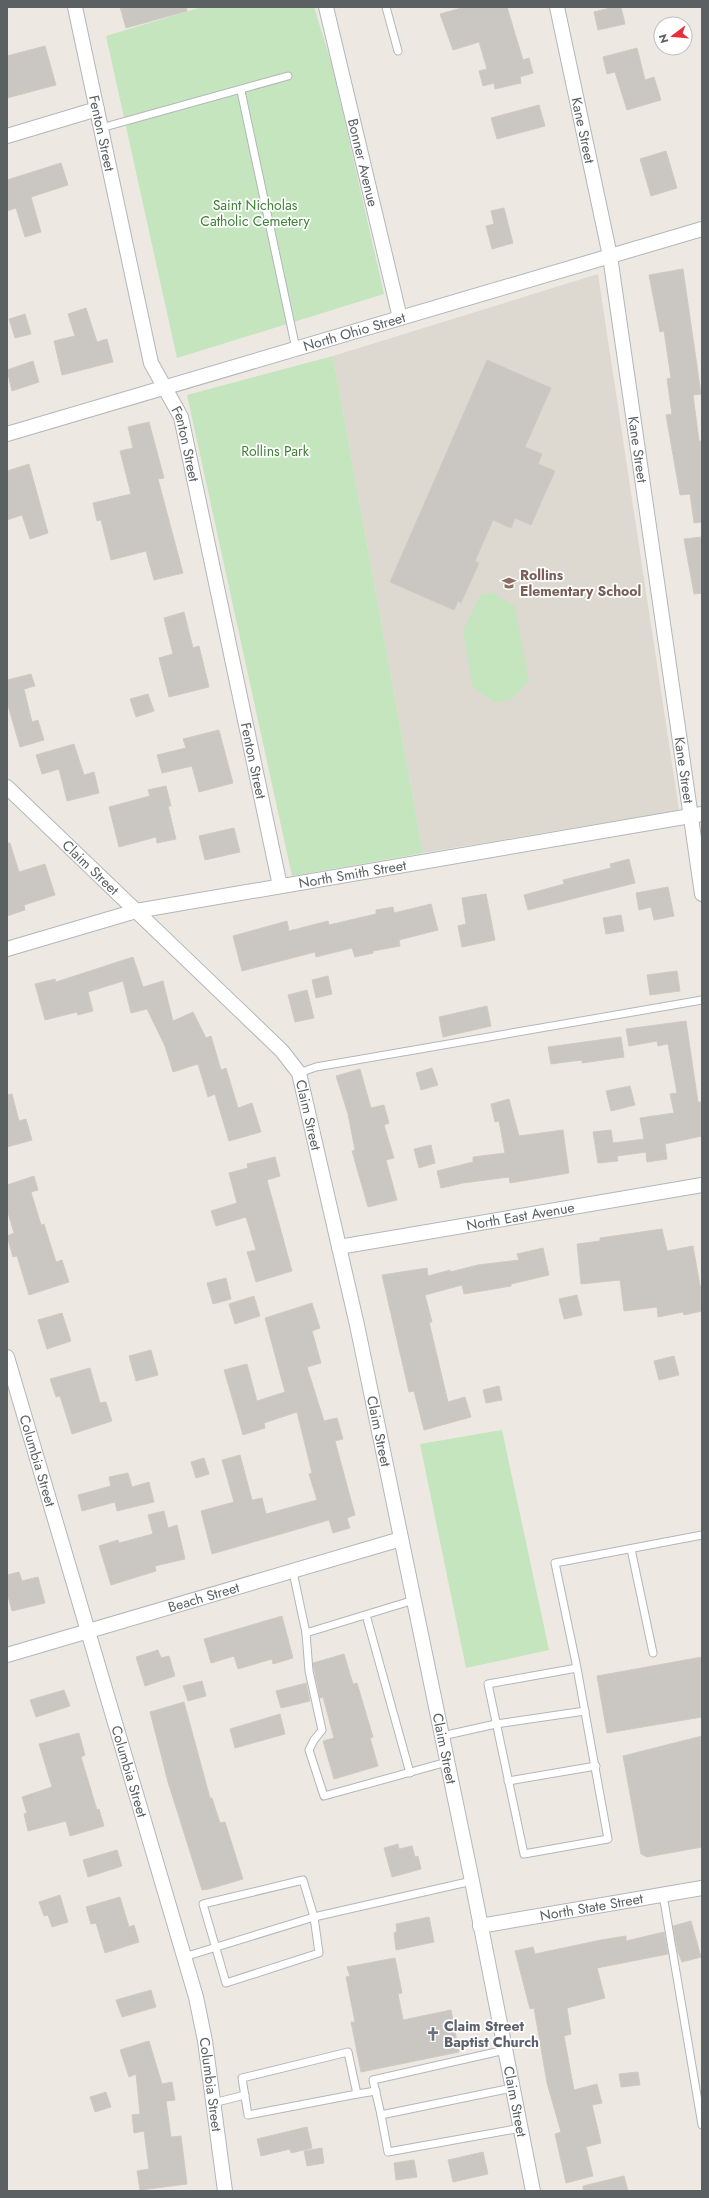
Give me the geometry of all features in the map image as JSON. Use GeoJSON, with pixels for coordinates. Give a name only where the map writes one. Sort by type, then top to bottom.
{"type":"FeatureCollection","features":[{"type":"Feature","properties":{"kind":"street","name":"Fenton Street"},"geometry":{"type":"LineString","coordinates":[[75,7],[102,128],[151,364],[181,416],[280,886]]}},
{"type":"Feature","properties":{"kind":"street","name":"Bonner Avenue"},"geometry":{"type":"LineString","coordinates":[[326,7],[400,318]]}},
{"type":"Feature","properties":{"kind":"street","name":"Kane Street"},"geometry":{"type":"LineString","coordinates":[[557,7],[610,256],[696,815],[702,894]]}},
{"type":"Feature","properties":{"kind":"street"},"geometry":{"type":"LineString","coordinates":[[7,136],[97,109]]}},
{"type":"Feature","properties":{"kind":"street","name":"North Ohio Street"},"geometry":{"type":"LineString","coordinates":[[7,434],[702,229]]}},
{"type":"Feature","properties":{"kind":"street","name":"Claim Street"},"geometry":{"type":"LineString","coordinates":[[7,787],[282,1051],[298,1073],[339,1247],[414,1600],[472,1881],[533,2191]]}},
{"type":"Feature","properties":{"kind":"street","name":"North Smith Street"},"geometry":{"type":"LineString","coordinates":[[7,949],[136,911],[696,815]]}},
{"type":"Feature","properties":{"kind":"street","name":"North East Avenue"},"geometry":{"type":"LineString","coordinates":[[339,1247],[702,1185]]}},
{"type":"Feature","properties":{"kind":"street","name":"Columbia Street"},"geometry":{"type":"LineString","coordinates":[[7,1357],[184,1957],[205,2041],[224,2191]]}},
{"type":"Feature","properties":{"kind":"street","name":"Beach Street"},"geometry":{"type":"LineString","coordinates":[[7,1655],[401,1539]]}},
{"type":"Feature","properties":{"kind":"street","name":"North State Street"},"geometry":{"type":"LineString","coordinates":[[480,1926],[663,1896],[702,1888]]}},
{"type":"Feature","properties":{"kind":"lane"},"geometry":{"type":"LineString","coordinates":[[386,7],[398,51]]}},
{"type":"Feature","properties":{"kind":"lane"},"geometry":{"type":"LineString","coordinates":[[102,128],[240,91],[288,76]]}},
{"type":"Feature","properties":{"kind":"lane"},"geometry":{"type":"LineString","coordinates":[[240,91],[296,349]]}},
{"type":"Feature","properties":{"kind":"lane"},"geometry":{"type":"LineString","coordinates":[[298,1073],[316,1067],[702,1000]]}},
{"type":"Feature","properties":{"kind":"lane"},"geometry":{"type":"LineString","coordinates":[[577,1668],[488,1684],[524,1854],[608,1838],[596,1766],[577,1668],[555,1563],[702,1535]]}},
{"type":"Feature","properties":{"kind":"lane"},"geometry":{"type":"LineString","coordinates":[[632,1549],[653,1653]]}},
{"type":"Feature","properties":{"kind":"lane"},"geometry":{"type":"LineString","coordinates":[[293,1572],[306,1633],[309,1671],[322,1730],[309,1750],[324,1796],[447,1762]]}},
{"type":"Feature","properties":{"kind":"lane"},"geometry":{"type":"LineString","coordinates":[[306,1633],[414,1600]]}},
{"type":"Feature","properties":{"kind":"lane"},"geometry":{"type":"LineString","coordinates":[[366,1615],[410,1773]]}},
{"type":"Feature","properties":{"kind":"lane"},"geometry":{"type":"LineString","coordinates":[[442,1736],[496,1724],[585,1711]]}},
{"type":"Feature","properties":{"kind":"lane"},"geometry":{"type":"LineString","coordinates":[[508,1781],[596,1766]]}},
{"type":"Feature","properties":{"kind":"lane"},"geometry":{"type":"LineString","coordinates":[[303,1880],[314,1918],[319,1953],[226,1983],[203,1904],[303,1880]]}},
{"type":"Feature","properties":{"kind":"lane"},"geometry":{"type":"LineString","coordinates":[[184,1957],[314,1918],[472,1881]]}},
{"type":"Feature","properties":{"kind":"lane"},"geometry":{"type":"LineString","coordinates":[[663,1896],[702,2125]]}},
{"type":"Feature","properties":{"kind":"lane"},"geometry":{"type":"LineString","coordinates":[[505,2050],[373,2080],[388,2152],[521,2128]]}},
{"type":"Feature","properties":{"kind":"lane"},"geometry":{"type":"LineString","coordinates":[[357,2094],[348,2052],[242,2078],[248,2115],[376,2091]]}},
{"type":"Feature","properties":{"kind":"lane"},"geometry":{"type":"LineString","coordinates":[[381,2115],[512,2088]]}},
{"type":"Feature","properties":{"kind":"lane"},"geometry":{"type":"LineString","coordinates":[[213,2102],[245,2095]]}},
{"type":"Feature","properties":{"kind":"shaded area","name":"Rollins Elementary School"},"geometry":{"type":"Polygon","coordinates":[[[598,274],[679,810],[423,853],[333,356],[598,274]]]}},
{"type":"Feature","properties":{"kind":"green space","name":"Saint Nicholas Catholic Cemetery"},"geometry":{"type":"Polygon","coordinates":[[[202,7],[314,7],[332,65],[384,294],[177,358],[106,36],[202,7]]]}},
{"type":"Feature","properties":{"kind":"green space","name":"Rollins Park"},"geometry":{"type":"Polygon","coordinates":[[[333,356],[423,853],[292,876],[187,395],[333,356]]]}},
{"type":"Feature","properties":{"kind":"green space"},"geometry":{"type":"Polygon","coordinates":[[[493,593],[515,606],[529,681],[511,699],[496,703],[473,688],[463,630],[481,594],[493,593]]]}},
{"type":"Feature","properties":{"kind":"green space"},"geometry":{"type":"Polygon","coordinates":[[[502,1430],[549,1650],[466,1668],[420,1444],[502,1430]]]}},
{"type":"Feature","properties":{"kind":"building"},"geometry":{"type":"Polygon","coordinates":[[[120,7],[186,7],[187,11],[126,28],[120,7]]]}},
{"type":"Feature","properties":{"kind":"building"},"geometry":{"type":"Polygon","coordinates":[[[465,7],[507,7],[523,60],[529,58],[533,73],[520,77],[521,83],[495,89],[494,83],[483,86],[479,71],[487,69],[479,42],[453,50],[440,14],[465,7]]]}},
{"type":"Feature","properties":{"kind":"building"},"geometry":{"type":"Polygon","coordinates":[[[614,7],[621,7],[625,24],[598,30],[594,12],[614,7]]]}},
{"type":"Feature","properties":{"kind":"building"},"geometry":{"type":"Polygon","coordinates":[[[45,46],[56,85],[7,98],[7,56],[45,46]]]}},
{"type":"Feature","properties":{"kind":"building"},"geometry":{"type":"Polygon","coordinates":[[[637,48],[645,80],[654,77],[661,100],[627,110],[615,72],[607,74],[603,57],[637,48]]]}},
{"type":"Feature","properties":{"kind":"building"},"geometry":{"type":"Polygon","coordinates":[[[539,105],[545,126],[497,139],[491,118],[539,105]]]}},
{"type":"Feature","properties":{"kind":"building"},"geometry":{"type":"Polygon","coordinates":[[[666,151],[677,188],[651,196],[640,159],[666,151]]]}},
{"type":"Feature","properties":{"kind":"building"},"geometry":{"type":"Polygon","coordinates":[[[61,163],[68,185],[31,197],[41,232],[25,237],[16,208],[7,211],[7,180],[61,163]]]}},
{"type":"Feature","properties":{"kind":"building"},"geometry":{"type":"Polygon","coordinates":[[[504,208],[513,243],[492,249],[486,226],[494,224],[491,211],[504,208]]]}},
{"type":"Feature","properties":{"kind":"building"},"geometry":{"type":"Polygon","coordinates":[[[683,269],[701,394],[693,395],[699,441],[702,441],[702,522],[694,523],[690,494],[680,495],[666,415],[672,414],[667,379],[671,378],[664,331],[660,332],[649,275],[683,269]]]}},
{"type":"Feature","properties":{"kind":"building"},"geometry":{"type":"Polygon","coordinates":[[[86,308],[97,342],[107,339],[113,362],[62,375],[54,341],[75,336],[68,314],[86,308]]]}},
{"type":"Feature","properties":{"kind":"building"},"geometry":{"type":"Polygon","coordinates":[[[25,314],[31,334],[15,338],[9,319],[25,314]]]}},
{"type":"Feature","properties":{"kind":"building"},"geometry":{"type":"Polygon","coordinates":[[[487,360],[551,388],[525,447],[542,454],[538,464],[555,471],[531,525],[515,518],[511,528],[493,520],[475,561],[479,563],[461,603],[458,601],[454,610],[390,582],[487,360]]]}},
{"type":"Feature","properties":{"kind":"building"},"geometry":{"type":"Polygon","coordinates":[[[33,361],[39,382],[12,391],[7,370],[33,361]]]}},
{"type":"Feature","properties":{"kind":"building"},"geometry":{"type":"Polygon","coordinates":[[[149,422],[164,478],[158,479],[183,573],[154,580],[146,551],[111,560],[101,520],[97,521],[93,503],[131,494],[120,451],[133,448],[128,427],[149,422]]]}},
{"type":"Feature","properties":{"kind":"building"},"geometry":{"type":"Polygon","coordinates":[[[29,464],[48,533],[30,539],[22,515],[7,520],[7,471],[29,464]]]}},
{"type":"Feature","properties":{"kind":"building"},"geometry":{"type":"Polygon","coordinates":[[[702,537],[702,593],[694,594],[684,539],[702,537]]]}},
{"type":"Feature","properties":{"kind":"building"},"geometry":{"type":"Polygon","coordinates":[[[184,612],[193,648],[199,646],[209,687],[169,697],[159,658],[173,654],[164,618],[184,612]]]}},
{"type":"Feature","properties":{"kind":"building"},"geometry":{"type":"Polygon","coordinates":[[[31,674],[35,686],[24,689],[32,722],[38,720],[44,740],[20,747],[7,702],[7,680],[31,674]]]}},
{"type":"Feature","properties":{"kind":"building"},"geometry":{"type":"Polygon","coordinates":[[[148,694],[154,711],[136,717],[130,699],[148,694]]]}},
{"type":"Feature","properties":{"kind":"building"},"geometry":{"type":"Polygon","coordinates":[[[219,730],[233,783],[199,792],[192,766],[162,773],[157,755],[186,748],[183,739],[219,730]]]}},
{"type":"Feature","properties":{"kind":"building"},"geometry":{"type":"Polygon","coordinates":[[[74,744],[84,775],[94,772],[99,793],[67,801],[59,769],[42,774],[36,755],[74,744]]]}},
{"type":"Feature","properties":{"kind":"building"},"geometry":{"type":"Polygon","coordinates":[[[166,786],[171,806],[168,806],[176,839],[157,843],[156,837],[119,847],[109,807],[150,796],[148,790],[166,786]]]}},
{"type":"Feature","properties":{"kind":"building"},"geometry":{"type":"Polygon","coordinates":[[[234,828],[240,852],[205,860],[199,836],[234,828]]]}},
{"type":"Feature","properties":{"kind":"building"},"geometry":{"type":"Polygon","coordinates":[[[7,843],[10,843],[19,872],[45,864],[55,895],[24,905],[25,910],[7,916],[7,843]]]}},
{"type":"Feature","properties":{"kind":"building"},"geometry":{"type":"Polygon","coordinates":[[[629,859],[635,883],[528,910],[524,895],[564,884],[563,880],[611,868],[610,864],[629,859]]]}},
{"type":"Feature","properties":{"kind":"building"},"geometry":{"type":"Polygon","coordinates":[[[668,887],[674,916],[654,920],[651,907],[639,910],[636,893],[668,887]]]}},
{"type":"Feature","properties":{"kind":"building"},"geometry":{"type":"Polygon","coordinates":[[[486,894],[495,940],[462,947],[458,926],[466,924],[462,898],[486,894]]]}},
{"type":"Feature","properties":{"kind":"building"},"geometry":{"type":"Polygon","coordinates":[[[431,904],[438,930],[399,940],[400,946],[373,951],[373,953],[355,957],[352,948],[316,957],[315,952],[242,971],[233,936],[287,921],[289,931],[328,921],[329,925],[376,914],[376,910],[393,907],[394,913],[431,904]]]}},
{"type":"Feature","properties":{"kind":"building"},"geometry":{"type":"Polygon","coordinates":[[[621,915],[624,931],[606,934],[603,918],[621,915]]]}},
{"type":"Feature","properties":{"kind":"building"},"geometry":{"type":"Polygon","coordinates":[[[133,957],[143,987],[163,981],[173,1021],[193,1012],[206,1038],[211,1036],[221,1070],[226,1068],[238,1108],[252,1103],[261,1132],[229,1141],[215,1094],[208,1097],[198,1064],[173,1072],[165,1046],[147,1009],[131,1013],[123,981],[88,992],[93,1011],[78,1015],[77,1012],[45,1020],[35,984],[55,979],[56,982],[133,957]]]}},
{"type":"Feature","properties":{"kind":"building"},"geometry":{"type":"Polygon","coordinates":[[[677,971],[680,991],[650,995],[647,975],[677,971]]]}},
{"type":"Feature","properties":{"kind":"building"},"geometry":{"type":"Polygon","coordinates":[[[328,976],[332,994],[316,998],[312,980],[328,976]]]}},
{"type":"Feature","properties":{"kind":"building"},"geometry":{"type":"Polygon","coordinates":[[[307,990],[314,1018],[295,1022],[288,995],[307,990]]]}},
{"type":"Feature","properties":{"kind":"building"},"geometry":{"type":"Polygon","coordinates":[[[487,1006],[491,1026],[443,1037],[439,1017],[487,1006]]]}},
{"type":"Feature","properties":{"kind":"building"},"geometry":{"type":"Polygon","coordinates":[[[686,1021],[698,1102],[702,1102],[702,1136],[665,1144],[667,1159],[647,1162],[646,1152],[617,1156],[618,1161],[598,1163],[593,1132],[611,1130],[613,1143],[644,1139],[640,1118],[674,1113],[670,1094],[677,1093],[668,1044],[658,1046],[657,1041],[629,1046],[626,1029],[686,1021]]]}},
{"type":"Feature","properties":{"kind":"building"},"geometry":{"type":"Polygon","coordinates":[[[621,1037],[624,1057],[582,1063],[582,1060],[551,1064],[548,1047],[621,1037]]]}},
{"type":"Feature","properties":{"kind":"building"},"geometry":{"type":"Polygon","coordinates":[[[432,1068],[438,1085],[421,1090],[416,1073],[432,1068]]]}},
{"type":"Feature","properties":{"kind":"building"},"geometry":{"type":"Polygon","coordinates":[[[360,1069],[371,1108],[384,1105],[389,1123],[384,1125],[394,1158],[386,1160],[397,1200],[368,1207],[352,1151],[355,1150],[348,1114],[336,1076],[360,1069]]]}},
{"type":"Feature","properties":{"kind":"building"},"geometry":{"type":"Polygon","coordinates":[[[630,1086],[635,1105],[611,1111],[606,1091],[630,1086]]]}},
{"type":"Feature","properties":{"kind":"building"},"geometry":{"type":"Polygon","coordinates":[[[12,1094],[19,1121],[26,1119],[32,1140],[7,1147],[7,1095],[12,1094]]]}},
{"type":"Feature","properties":{"kind":"building"},"geometry":{"type":"Polygon","coordinates":[[[509,1099],[519,1136],[563,1130],[569,1173],[510,1183],[509,1177],[463,1183],[441,1188],[437,1171],[473,1162],[473,1157],[505,1153],[499,1121],[495,1122],[491,1104],[509,1099]]]}},
{"type":"Feature","properties":{"kind":"building"},"geometry":{"type":"Polygon","coordinates":[[[431,1145],[435,1163],[419,1168],[414,1149],[431,1145]]]}},
{"type":"Feature","properties":{"kind":"building"},"geometry":{"type":"Polygon","coordinates":[[[275,1157],[280,1176],[267,1180],[292,1271],[256,1282],[247,1252],[256,1250],[246,1217],[216,1226],[211,1211],[237,1203],[229,1173],[248,1168],[247,1164],[275,1157]]]}},
{"type":"Feature","properties":{"kind":"building"},"geometry":{"type":"Polygon","coordinates":[[[34,1176],[38,1190],[31,1192],[41,1225],[44,1224],[56,1262],[62,1260],[69,1282],[29,1295],[17,1256],[13,1257],[7,1236],[14,1233],[7,1209],[7,1185],[34,1176]]]}},
{"type":"Feature","properties":{"kind":"building"},"geometry":{"type":"Polygon","coordinates":[[[662,1229],[667,1251],[693,1246],[700,1286],[702,1286],[702,1311],[684,1315],[683,1312],[658,1317],[657,1307],[624,1311],[620,1280],[581,1284],[577,1244],[600,1241],[600,1238],[662,1229]]]}},
{"type":"Feature","properties":{"kind":"building"},"geometry":{"type":"Polygon","coordinates":[[[543,1248],[549,1275],[511,1284],[511,1286],[464,1294],[462,1285],[425,1295],[432,1322],[429,1322],[448,1402],[465,1397],[471,1417],[424,1430],[414,1391],[409,1392],[382,1275],[427,1268],[428,1276],[478,1265],[519,1260],[517,1254],[543,1248]]]}},
{"type":"Feature","properties":{"kind":"building"},"geometry":{"type":"Polygon","coordinates":[[[226,1278],[231,1299],[213,1304],[207,1283],[226,1278]]]}},
{"type":"Feature","properties":{"kind":"building"},"geometry":{"type":"Polygon","coordinates":[[[577,1295],[582,1315],[564,1319],[559,1299],[577,1295]]]}},
{"type":"Feature","properties":{"kind":"building"},"geometry":{"type":"Polygon","coordinates":[[[254,1296],[260,1316],[235,1324],[229,1304],[254,1296]]]}},
{"type":"Feature","properties":{"kind":"building"},"geometry":{"type":"Polygon","coordinates":[[[312,1303],[320,1328],[312,1331],[321,1363],[307,1367],[324,1421],[337,1418],[343,1439],[335,1441],[355,1515],[347,1518],[350,1528],[333,1533],[329,1520],[212,1554],[201,1511],[234,1502],[222,1460],[240,1455],[252,1500],[262,1498],[266,1514],[317,1500],[309,1474],[312,1473],[297,1412],[264,1423],[265,1428],[243,1435],[224,1370],[247,1364],[257,1401],[285,1392],[265,1318],[312,1303]]]}},
{"type":"Feature","properties":{"kind":"building"},"geometry":{"type":"Polygon","coordinates":[[[62,1313],[71,1341],[47,1349],[38,1320],[62,1313]]]}},
{"type":"Feature","properties":{"kind":"building"},"geometry":{"type":"Polygon","coordinates":[[[151,1350],[158,1375],[136,1381],[129,1356],[151,1350]]]}},
{"type":"Feature","properties":{"kind":"building"},"geometry":{"type":"Polygon","coordinates":[[[674,1356],[679,1375],[659,1380],[654,1361],[674,1356]]]}},
{"type":"Feature","properties":{"kind":"building"},"geometry":{"type":"Polygon","coordinates":[[[90,1368],[100,1403],[106,1402],[112,1421],[72,1434],[60,1396],[56,1397],[50,1379],[90,1368]]]}},
{"type":"Feature","properties":{"kind":"building"},"geometry":{"type":"Polygon","coordinates":[[[499,1386],[502,1400],[486,1403],[483,1390],[499,1386]]]}},
{"type":"Feature","properties":{"kind":"building"},"geometry":{"type":"Polygon","coordinates":[[[204,1458],[209,1474],[196,1478],[191,1462],[204,1458]]]}},
{"type":"Feature","properties":{"kind":"building"},"geometry":{"type":"Polygon","coordinates":[[[128,1473],[132,1487],[149,1482],[154,1502],[117,1511],[115,1502],[82,1511],[78,1495],[111,1486],[109,1477],[128,1473]]]}},
{"type":"Feature","properties":{"kind":"building"},"geometry":{"type":"Polygon","coordinates":[[[164,1511],[168,1528],[177,1525],[185,1559],[155,1566],[156,1571],[111,1585],[99,1546],[118,1540],[119,1543],[153,1534],[148,1515],[164,1511]]]}},
{"type":"Feature","properties":{"kind":"building"},"geometry":{"type":"Polygon","coordinates":[[[19,1572],[22,1581],[38,1577],[45,1603],[12,1611],[7,1592],[7,1575],[19,1572]]]}},
{"type":"Feature","properties":{"kind":"building"},"geometry":{"type":"Polygon","coordinates":[[[282,1616],[293,1658],[273,1664],[272,1659],[238,1669],[234,1656],[211,1663],[204,1639],[282,1616]]]}},
{"type":"Feature","properties":{"kind":"building"},"geometry":{"type":"Polygon","coordinates":[[[158,1650],[161,1658],[169,1656],[175,1676],[145,1686],[136,1657],[158,1650]]]}},
{"type":"Feature","properties":{"kind":"building"},"geometry":{"type":"Polygon","coordinates":[[[344,1654],[353,1684],[357,1683],[373,1737],[370,1738],[378,1766],[334,1779],[323,1741],[334,1738],[323,1697],[320,1698],[313,1663],[344,1654]]]}},
{"type":"Feature","properties":{"kind":"building"},"geometry":{"type":"Polygon","coordinates":[[[702,1657],[702,1717],[607,1733],[597,1676],[702,1657]]]}},
{"type":"Feature","properties":{"kind":"building"},"geometry":{"type":"Polygon","coordinates":[[[202,1681],[206,1696],[188,1701],[183,1686],[202,1681]]]}},
{"type":"Feature","properties":{"kind":"building"},"geometry":{"type":"Polygon","coordinates":[[[306,1683],[310,1701],[281,1708],[276,1691],[306,1683]]]}},
{"type":"Feature","properties":{"kind":"building"},"geometry":{"type":"Polygon","coordinates":[[[64,1690],[70,1706],[36,1717],[30,1700],[64,1690]]]}},
{"type":"Feature","properties":{"kind":"building"},"geometry":{"type":"Polygon","coordinates":[[[184,1702],[210,1798],[212,1798],[220,1823],[225,1822],[243,1879],[202,1890],[168,1782],[150,1712],[184,1702]]]}},
{"type":"Feature","properties":{"kind":"building"},"geometry":{"type":"Polygon","coordinates":[[[280,1714],[285,1734],[235,1748],[230,1729],[280,1714]]]}},
{"type":"Feature","properties":{"kind":"building"},"geometry":{"type":"Polygon","coordinates":[[[79,1733],[85,1755],[81,1757],[97,1810],[99,1809],[104,1826],[70,1836],[66,1821],[28,1831],[24,1814],[27,1813],[22,1797],[52,1787],[39,1744],[79,1733]]]}},
{"type":"Feature","properties":{"kind":"building"},"geometry":{"type":"Polygon","coordinates":[[[702,1736],[702,1847],[647,1857],[641,1854],[623,1756],[702,1736]]]}},
{"type":"Feature","properties":{"kind":"building"},"geometry":{"type":"Polygon","coordinates":[[[398,1844],[399,1849],[412,1846],[415,1857],[418,1856],[421,1869],[392,1877],[384,1848],[398,1844]]]}},
{"type":"Feature","properties":{"kind":"building"},"geometry":{"type":"Polygon","coordinates":[[[117,1850],[122,1866],[88,1877],[83,1860],[117,1850]]]}},
{"type":"Feature","properties":{"kind":"building"},"geometry":{"type":"Polygon","coordinates":[[[60,1895],[68,1922],[52,1927],[48,1915],[44,1916],[39,1902],[60,1895]]]}},
{"type":"Feature","properties":{"kind":"building"},"geometry":{"type":"Polygon","coordinates":[[[120,1897],[129,1927],[134,1925],[139,1942],[105,1953],[96,1923],[91,1924],[86,1907],[120,1897]]]}},
{"type":"Feature","properties":{"kind":"building"},"geometry":{"type":"Polygon","coordinates":[[[429,1917],[434,1942],[396,1950],[394,1933],[397,1931],[396,1924],[429,1917]]]}},
{"type":"Feature","properties":{"kind":"building"},"geometry":{"type":"Polygon","coordinates":[[[691,1921],[701,1957],[682,1962],[678,1952],[673,1926],[691,1921]]]}},
{"type":"Feature","properties":{"kind":"building"},"geometry":{"type":"Polygon","coordinates":[[[664,1932],[668,1954],[597,1968],[605,1998],[567,2008],[571,2034],[564,2036],[574,2090],[597,2084],[602,2103],[592,2105],[601,2143],[586,2147],[593,2176],[566,2183],[555,2134],[561,2132],[547,2083],[534,2008],[530,2009],[515,1951],[533,1947],[535,1954],[601,1940],[626,1936],[626,1941],[664,1932]]]}},
{"type":"Feature","properties":{"kind":"building"},"geometry":{"type":"Polygon","coordinates":[[[395,1958],[402,1993],[398,1994],[403,2020],[451,2010],[459,2052],[361,2072],[351,2022],[355,2022],[346,1977],[350,1976],[347,1967],[395,1958]]]}},
{"type":"Feature","properties":{"kind":"building"},"geometry":{"type":"Polygon","coordinates":[[[151,1990],[156,2007],[122,2017],[116,2000],[151,1990]]]}},
{"type":"Feature","properties":{"kind":"building"},"geometry":{"type":"Polygon","coordinates":[[[149,2041],[162,2084],[172,2082],[175,2100],[166,2101],[171,2137],[181,2136],[187,2184],[140,2190],[137,2171],[149,2169],[144,2131],[134,2133],[132,2115],[140,2114],[136,2074],[129,2077],[120,2050],[149,2041]]]}},
{"type":"Feature","properties":{"kind":"building"},"geometry":{"type":"Polygon","coordinates":[[[638,2072],[640,2085],[621,2087],[619,2074],[638,2072]]]}},
{"type":"Feature","properties":{"kind":"building"},"geometry":{"type":"Polygon","coordinates":[[[106,2092],[111,2107],[95,2112],[90,2097],[106,2092]]]}},
{"type":"Feature","properties":{"kind":"building"},"geometry":{"type":"Polygon","coordinates":[[[307,2127],[312,2148],[291,2153],[290,2149],[261,2156],[257,2139],[307,2127]]]}},
{"type":"Feature","properties":{"kind":"building"},"geometry":{"type":"Polygon","coordinates":[[[322,2148],[324,2163],[307,2166],[304,2151],[322,2148]]]}},
{"type":"Feature","properties":{"kind":"building"},"geometry":{"type":"Polygon","coordinates":[[[483,2152],[488,2174],[453,2182],[448,2160],[483,2152]]]}},
{"type":"Feature","properties":{"kind":"building"},"geometry":{"type":"Polygon","coordinates":[[[414,2160],[417,2177],[396,2180],[394,2163],[414,2160]]]}},
{"type":"Feature","properties":{"kind":"building"},"geometry":{"type":"Polygon","coordinates":[[[624,2176],[628,2191],[583,2191],[583,2186],[624,2176]]]}},
{"type":"Feature","properties":{"kind":"place","name":"Rollins Elementary School"},"geometry":{"type":"Point","coordinates":[509,583]}},
{"type":"Feature","properties":{"kind":"place","name":"Claim Street Baptist Church"},"geometry":{"type":"Point","coordinates":[433,2034]}}]}
